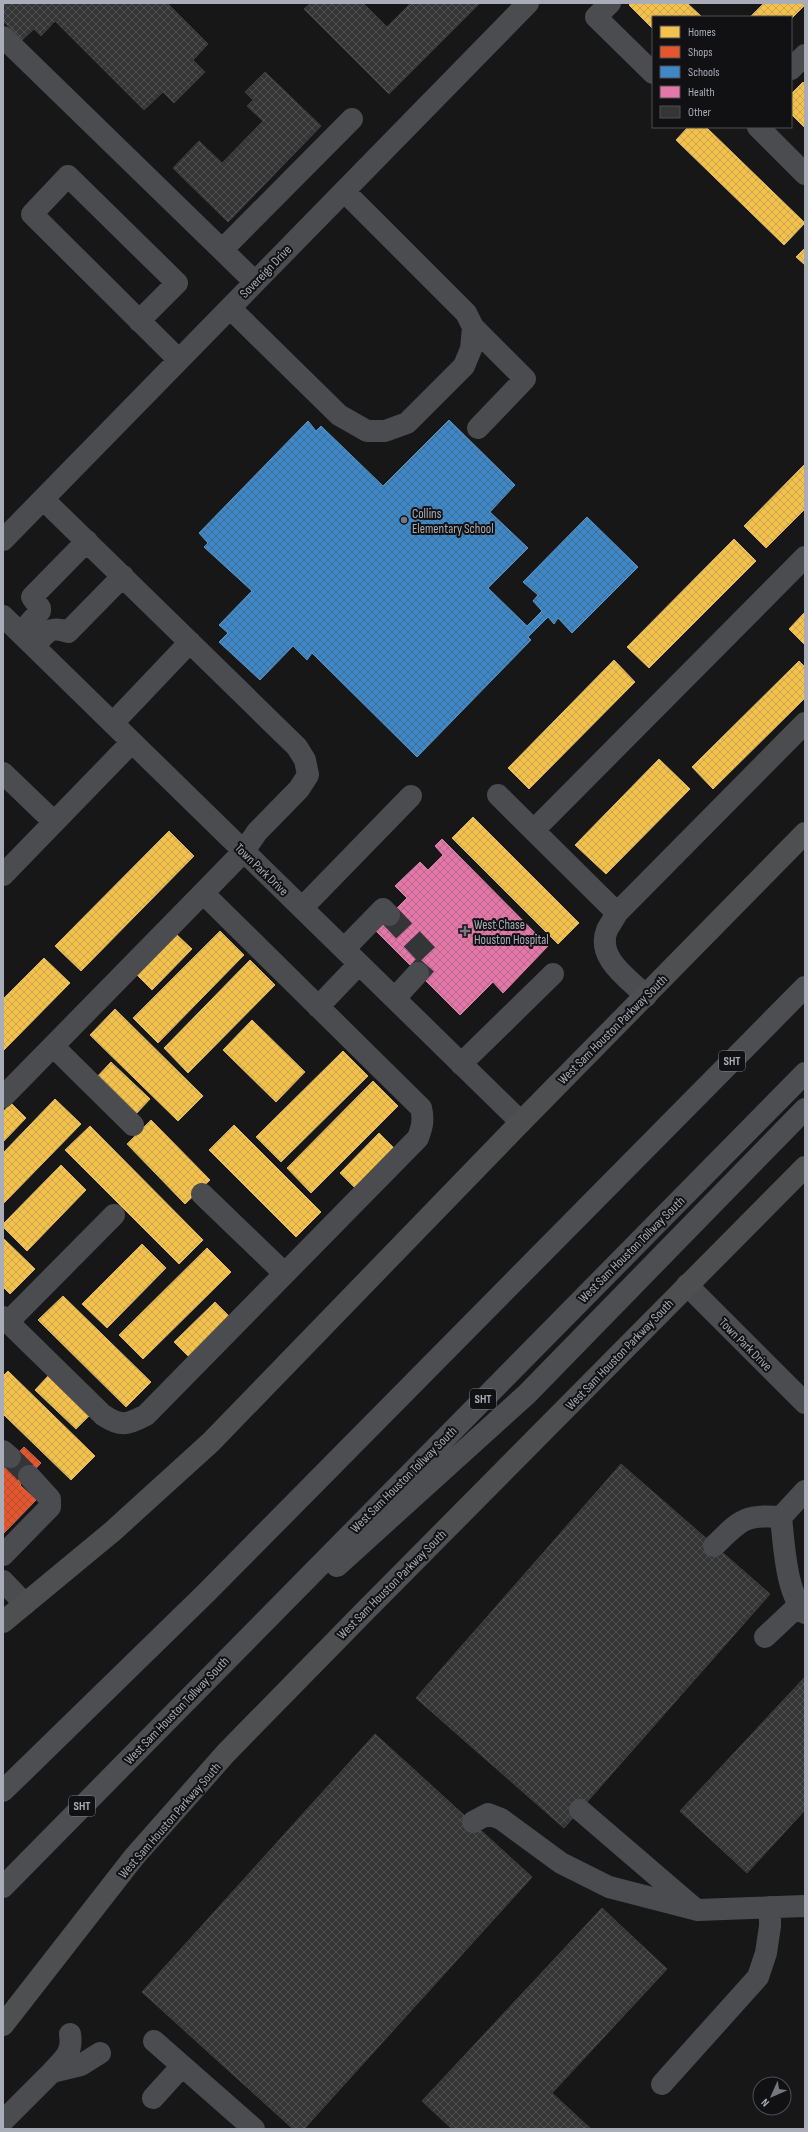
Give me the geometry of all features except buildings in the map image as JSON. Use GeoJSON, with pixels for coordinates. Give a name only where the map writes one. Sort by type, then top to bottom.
{"type":"FeatureCollection","features":[{"type":"Feature","properties":{"kind":"highway","name":"SHT"},"geometry":{"type":"LineString","coordinates":[[3,1791],[206,1593],[805,987]]}},
{"type":"Feature","properties":{"kind":"highway","name":"West Sam Houston Tollway South"},"geometry":{"type":"LineString","coordinates":[[3,1887],[805,1073]]}},
{"type":"Feature","properties":{"kind":"highway"},"geometry":{"type":"LineString","coordinates":[[161,1725],[528,1394],[805,1109]]}},
{"type":"Feature","properties":{"kind":"main road","name":"West Sam Houston Parkway South"},"geometry":{"type":"LineString","coordinates":[[3,1622],[113,1531],[211,1442],[521,1122],[805,833]]}},
{"type":"Feature","properties":{"kind":"main road","name":"West Sam Houston Parkway South"},"geometry":{"type":"LineString","coordinates":[[3,2025],[139,1851],[226,1753],[805,1167]]}},
{"type":"Feature","properties":{"kind":"street","name":"Sovereign Drive"},"geometry":{"type":"LineString","coordinates":[[3,540],[528,3]]}},
{"type":"Feature","properties":{"kind":"street"},"geometry":{"type":"LineString","coordinates":[[610,3],[596,17],[652,73]]}},
{"type":"Feature","properties":{"kind":"street"},"geometry":{"type":"LineString","coordinates":[[3,37],[255,282]]}},
{"type":"Feature","properties":{"kind":"street"},"geometry":{"type":"LineString","coordinates":[[792,68],[805,55]]}},
{"type":"Feature","properties":{"kind":"street"},"geometry":{"type":"LineString","coordinates":[[222,250],[352,119]]}},
{"type":"Feature","properties":{"kind":"street"},"geometry":{"type":"LineString","coordinates":[[759,128],[805,174]]}},
{"type":"Feature","properties":{"kind":"street"},"geometry":{"type":"LineString","coordinates":[[139,321],[177,283],[68,176],[32,214],[139,321],[179,360]]}},
{"type":"Feature","properties":{"kind":"street"},"geometry":{"type":"LineString","coordinates":[[344,191],[460,306],[466,313],[473,327],[525,379],[478,428]]}},
{"type":"Feature","properties":{"kind":"street"},"geometry":{"type":"LineString","coordinates":[[230,308],[339,415],[367,431],[385,432],[407,424],[464,366],[471,349],[473,327]]}},
{"type":"Feature","properties":{"kind":"street"},"geometry":{"type":"LineString","coordinates":[[3,1097],[244,851],[257,832],[299,789],[308,775],[305,760],[297,747],[43,499]]}},
{"type":"Feature","properties":{"kind":"street"},"geometry":{"type":"LineString","coordinates":[[15,631],[40,611],[40,608],[32,597],[87,541]]}},
{"type":"Feature","properties":{"kind":"street"},"geometry":{"type":"LineString","coordinates":[[534,830],[805,557]]}},
{"type":"Feature","properties":{"kind":"street"},"geometry":{"type":"LineString","coordinates":[[15,631],[50,630],[57,628],[68,632],[123,576]]}},
{"type":"Feature","properties":{"kind":"street","name":"Town Park Drive"},"geometry":{"type":"LineString","coordinates":[[15,631],[113,723],[521,1122]]}},
{"type":"Feature","properties":{"kind":"street"},"geometry":{"type":"LineString","coordinates":[[113,723],[190,642]]}},
{"type":"Feature","properties":{"kind":"street"},"geometry":{"type":"LineString","coordinates":[[646,996],[611,962],[604,944],[607,930],[617,913],[805,723]]}},
{"type":"Feature","properties":{"kind":"street"},"geometry":{"type":"LineString","coordinates":[[3,875],[132,742]]}},
{"type":"Feature","properties":{"kind":"street"},"geometry":{"type":"LineString","coordinates":[[3,773],[54,822]]}},
{"type":"Feature","properties":{"kind":"street"},"geometry":{"type":"LineString","coordinates":[[498,794],[617,913]]}},
{"type":"Feature","properties":{"kind":"street"},"geometry":{"type":"LineString","coordinates":[[302,908],[411,796]]}},
{"type":"Feature","properties":{"kind":"street"},"geometry":{"type":"LineString","coordinates":[[114,1215],[6,1319],[103,1415],[113,1422],[124,1424],[146,1415],[418,1138],[423,1127],[421,1108],[203,893]]}},
{"type":"Feature","properties":{"kind":"street"},"geometry":{"type":"LineString","coordinates":[[318,1007],[383,909],[390,916]]}},
{"type":"Feature","properties":{"kind":"street"},"geometry":{"type":"LineString","coordinates":[[395,998],[418,973]]}},
{"type":"Feature","properties":{"kind":"street"},"geometry":{"type":"LineString","coordinates":[[461,1064],[553,974]]}},
{"type":"Feature","properties":{"kind":"street"},"geometry":{"type":"LineString","coordinates":[[53,1046],[133,1125]]}},
{"type":"Feature","properties":{"kind":"street"},"geometry":{"type":"LineString","coordinates":[[202,1194],[284,1273]]}},
{"type":"Feature","properties":{"kind":"street","name":"Town Park Drive"},"geometry":{"type":"LineString","coordinates":[[687,1285],[805,1403]]}},
{"type":"Feature","properties":{"kind":"street"},"geometry":{"type":"LineString","coordinates":[[3,1555],[50,1507],[50,1499],[29,1476]]}},
{"type":"Feature","properties":{"kind":"street"},"geometry":{"type":"LineString","coordinates":[[781,1517],[805,1491]]}},
{"type":"Feature","properties":{"kind":"street"},"geometry":{"type":"LineString","coordinates":[[714,1546],[738,1523],[758,1515],[781,1517]]}},
{"type":"Feature","properties":{"kind":"street"},"geometry":{"type":"LineString","coordinates":[[766,1637],[802,1610],[791,1583],[781,1517]]}},
{"type":"Feature","properties":{"kind":"street"},"geometry":{"type":"LineString","coordinates":[[3,1581],[25,1604]]}},
{"type":"Feature","properties":{"kind":"street"},"geometry":{"type":"LineString","coordinates":[[580,1810],[698,1910]]}},
{"type":"Feature","properties":{"kind":"street"},"geometry":{"type":"LineString","coordinates":[[473,1822],[488,1814],[494,1816],[501,1819],[560,1863],[609,1887],[698,1910],[805,1906]]}},
{"type":"Feature","properties":{"kind":"street"},"geometry":{"type":"LineString","coordinates":[[662,2084],[758,1977],[766,1953],[770,1926],[770,1907]]}},
{"type":"Feature","properties":{"kind":"street"},"geometry":{"type":"LineString","coordinates":[[3,2121],[68,2054],[72,2044],[70,2034]]}},
{"type":"Feature","properties":{"kind":"street"},"geometry":{"type":"LineString","coordinates":[[154,2041],[254,2129]]}},
{"type":"Feature","properties":{"kind":"street"},"geometry":{"type":"LineString","coordinates":[[52,2072],[81,2065],[100,2053]]}},
{"type":"Feature","properties":{"kind":"street"},"geometry":{"type":"LineString","coordinates":[[153,2098],[182,2066]]}},
{"type":"Feature","properties":{"kind":"tunnel"},"geometry":{"type":"LineString","coordinates":[[389,915],[429,957],[427,963],[418,973]]}},
{"type":"Feature","properties":{"kind":"tunnel"},"geometry":{"type":"LineString","coordinates":[[10,1457],[29,1476]]}},
{"type":"Feature","properties":{"kind":"place","name":"Collins Elementary School"},"geometry":{"type":"Point","coordinates":[404,520]}},
{"type":"Feature","properties":{"kind":"place","name":"West Chase Houston Hospital"},"geometry":{"type":"Point","coordinates":[465,931]}}]}
